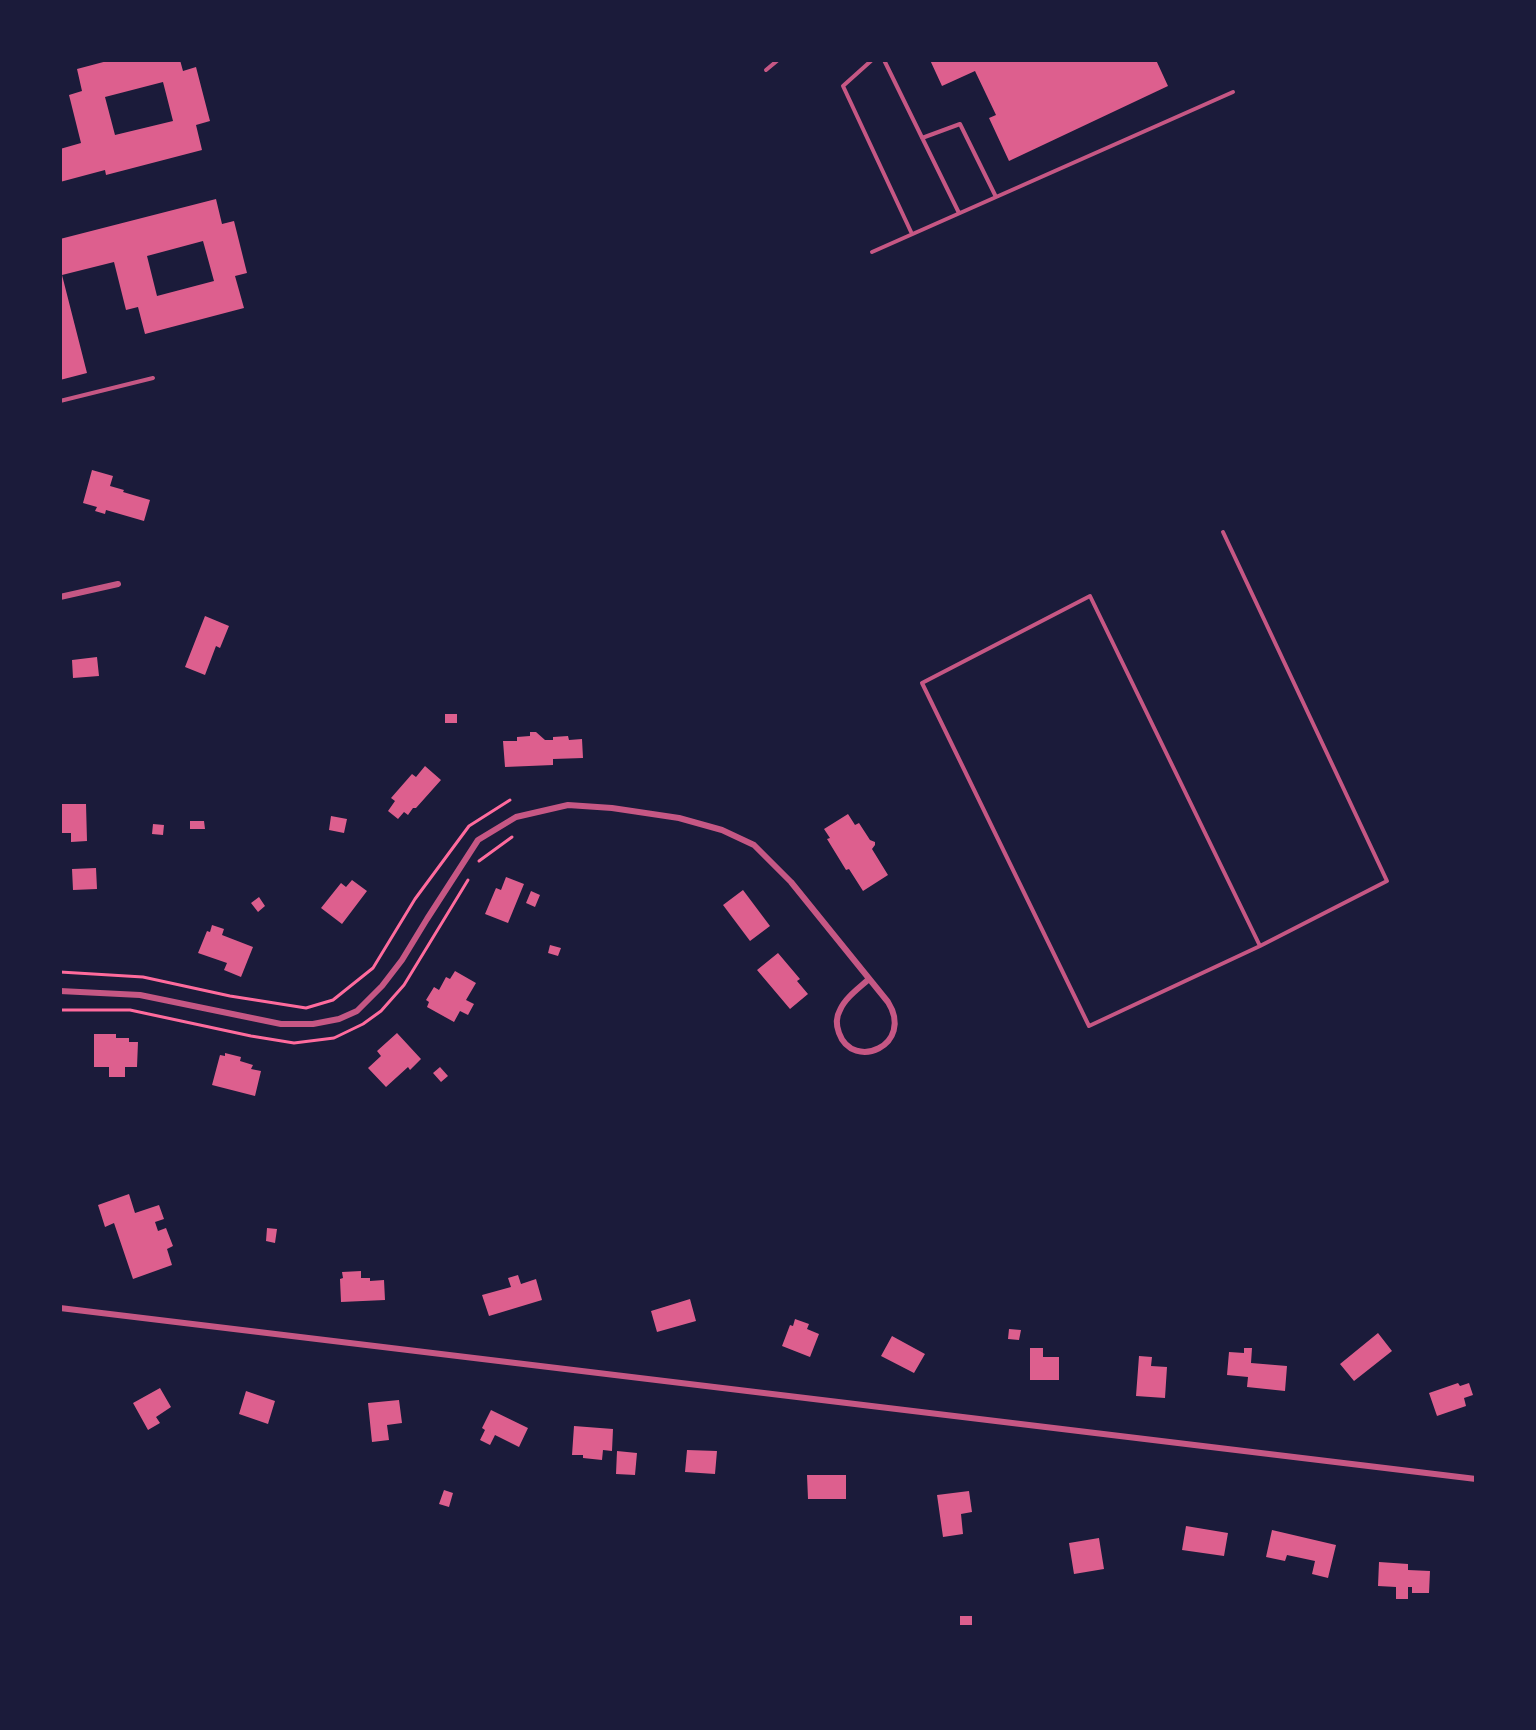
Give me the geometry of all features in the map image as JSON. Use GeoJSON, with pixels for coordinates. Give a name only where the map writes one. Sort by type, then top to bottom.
{"type":"FeatureCollection","features":[{"type":"Feature","properties":{"kind":"street"},"geometry":{"type":"LineString","coordinates":[[60,597],[118,584]]}},
{"type":"Feature","properties":{"kind":"street"},"geometry":{"type":"LineString","coordinates":[[60,992],[140,995],[281,1024],[339,1019],[357,1011],[382,986],[402,960],[478,840],[516,817],[568,806],[612,808],[679,818],[722,830],[754,845],[791,882],[868,979],[893,1011],[895,1029],[891,1038],[884,1046],[866,1052],[856,1051],[848,1046],[837,1029],[837,1019],[839,1010],[845,1002],[868,979]]}},
{"type":"Feature","properties":{"kind":"street"},"geometry":{"type":"LineString","coordinates":[[60,1308],[1476,1479]]}},
{"type":"Feature","properties":{"kind":"lane"},"geometry":{"type":"LineString","coordinates":[[766,70],[778,60]]}},
{"type":"Feature","properties":{"kind":"lane"},"geometry":{"type":"LineString","coordinates":[[872,60],[843,86],[912,234]]}},
{"type":"Feature","properties":{"kind":"lane"},"geometry":{"type":"LineString","coordinates":[[884,60],[959,213]]}},
{"type":"Feature","properties":{"kind":"lane"},"geometry":{"type":"LineString","coordinates":[[872,252],[1233,92]]}},
{"type":"Feature","properties":{"kind":"lane"},"geometry":{"type":"LineString","coordinates":[[922,138],[960,124],[996,197]]}},
{"type":"Feature","properties":{"kind":"lane"},"geometry":{"type":"LineString","coordinates":[[60,402],[153,378]]}},
{"type":"Feature","properties":{"kind":"lane"},"geometry":{"type":"LineString","coordinates":[[1223,532],[1387,881],[1260,946],[1089,1026],[922,683],[1090,596],[1260,946]]}},
{"type":"Feature","properties":{"kind":"path"},"geometry":{"type":"LineString","coordinates":[[60,972],[143,977],[230,996],[306,1008],[333,1000],[374,968],[415,899],[469,826],[510,800]]}},
{"type":"Feature","properties":{"kind":"path"},"geometry":{"type":"LineString","coordinates":[[479,862],[512,837]]}},
{"type":"Feature","properties":{"kind":"path"},"geometry":{"type":"LineString","coordinates":[[60,1010],[130,1010],[294,1044],[334,1038],[363,1024],[394,998],[469,879]]}},
{"type":"Feature","properties":{"kind":"building"},"geometry":{"type":"Polygon","coordinates":[[[111,60],[180,60],[183,71],[196,67],[210,121],[196,125],[202,150],[106,175],[105,170],[60,182],[60,149],[81,143],[69,95],[82,91],[77,69],[111,60]],[[163,82],[105,97],[115,135],[173,121],[163,82]]]}},
{"type":"Feature","properties":{"kind":"building"},"geometry":{"type":"Polygon","coordinates":[[[930,60],[1156,60],[1168,86],[1009,161],[989,118],[996,115],[975,71],[942,86],[930,60]]]}},
{"type":"Feature","properties":{"kind":"building"},"geometry":{"type":"Polygon","coordinates":[[[216,199],[222,224],[234,221],[247,273],[235,276],[244,308],[145,334],[138,307],[126,310],[114,262],[62,275],[87,373],[60,380],[60,239],[216,199]],[[203,241],[147,256],[157,296],[214,281],[203,241]]]}},
{"type":"Feature","properties":{"kind":"building"},"geometry":{"type":"Polygon","coordinates":[[[92,470],[113,476],[110,486],[150,500],[144,521],[106,510],[105,514],[95,511],[97,507],[83,503],[92,470]]]}},
{"type":"Feature","properties":{"kind":"building"},"geometry":{"type":"Polygon","coordinates":[[[205,616],[229,626],[220,648],[216,646],[205,675],[185,667],[205,616]]]}},
{"type":"Feature","properties":{"kind":"building"},"geometry":{"type":"Polygon","coordinates":[[[97,657],[99,676],[73,678],[72,660],[97,657]]]}},
{"type":"Feature","properties":{"kind":"building"},"geometry":{"type":"Polygon","coordinates":[[[445,714],[457,714],[457,723],[445,723],[445,714]]]}},
{"type":"Feature","properties":{"kind":"building"},"geometry":{"type":"Polygon","coordinates":[[[530,732],[536,732],[545,740],[568,736],[569,740],[582,739],[583,758],[553,759],[553,765],[505,767],[503,741],[517,741],[517,737],[530,736],[530,732]]]}},
{"type":"Feature","properties":{"kind":"building"},"geometry":{"type":"Polygon","coordinates":[[[425,766],[441,780],[416,808],[413,808],[408,815],[404,812],[398,819],[388,811],[395,801],[391,798],[412,774],[416,777],[425,766]]]}},
{"type":"Feature","properties":{"kind":"building"},"geometry":{"type":"Polygon","coordinates":[[[60,804],[86,804],[87,841],[71,842],[71,833],[60,833],[60,804]]]}},
{"type":"Feature","properties":{"kind":"building"},"geometry":{"type":"Polygon","coordinates":[[[848,814],[855,825],[859,823],[870,840],[875,842],[872,849],[888,875],[863,891],[849,869],[846,870],[827,839],[830,838],[824,829],[848,814]]]}},
{"type":"Feature","properties":{"kind":"building"},"geometry":{"type":"Polygon","coordinates":[[[331,816],[347,819],[344,833],[329,830],[331,816]]]}},
{"type":"Feature","properties":{"kind":"building"},"geometry":{"type":"Polygon","coordinates":[[[190,821],[204,821],[205,829],[190,829],[190,821]]]}},
{"type":"Feature","properties":{"kind":"building"},"geometry":{"type":"Polygon","coordinates":[[[153,824],[164,825],[163,835],[152,834],[153,824]]]}},
{"type":"Feature","properties":{"kind":"building"},"geometry":{"type":"Polygon","coordinates":[[[96,868],[97,889],[73,890],[72,869],[96,868]]]}},
{"type":"Feature","properties":{"kind":"building"},"geometry":{"type":"Polygon","coordinates":[[[506,877],[524,884],[508,923],[485,914],[496,888],[501,890],[506,877]]]}},
{"type":"Feature","properties":{"kind":"building"},"geometry":{"type":"Polygon","coordinates":[[[352,880],[367,891],[342,924],[321,908],[341,883],[346,887],[352,880]]]}},
{"type":"Feature","properties":{"kind":"building"},"geometry":{"type":"Polygon","coordinates":[[[743,890],[770,926],[750,941],[723,905],[743,890]]]}},
{"type":"Feature","properties":{"kind":"building"},"geometry":{"type":"Polygon","coordinates":[[[531,891],[540,895],[535,907],[526,903],[531,891]]]}},
{"type":"Feature","properties":{"kind":"building"},"geometry":{"type":"Polygon","coordinates":[[[259,897],[265,906],[258,912],[251,903],[259,897]]]}},
{"type":"Feature","properties":{"kind":"building"},"geometry":{"type":"Polygon","coordinates":[[[212,925],[224,929],[222,935],[253,947],[241,977],[224,970],[227,963],[198,953],[212,925]]]}},
{"type":"Feature","properties":{"kind":"building"},"geometry":{"type":"Polygon","coordinates":[[[550,945],[561,948],[558,956],[548,953],[550,945]]]}},
{"type":"Feature","properties":{"kind":"building"},"geometry":{"type":"Polygon","coordinates":[[[778,953],[800,979],[797,981],[808,994],[790,1009],[757,970],[778,953]]]}},
{"type":"Feature","properties":{"kind":"building"},"geometry":{"type":"Polygon","coordinates":[[[455,971],[476,983],[466,1000],[474,1004],[468,1015],[460,1011],[454,1022],[427,1007],[429,1002],[426,1000],[434,987],[439,990],[446,977],[450,979],[455,971]]]}},
{"type":"Feature","properties":{"kind":"building"},"geometry":{"type":"Polygon","coordinates":[[[397,1033],[421,1059],[410,1070],[408,1067],[386,1087],[368,1068],[381,1056],[377,1051],[397,1033]]]}},
{"type":"Feature","properties":{"kind":"building"},"geometry":{"type":"Polygon","coordinates":[[[94,1034],[116,1034],[116,1038],[129,1038],[129,1042],[138,1042],[137,1067],[125,1067],[125,1077],[109,1077],[109,1067],[94,1067],[94,1034]]]}},
{"type":"Feature","properties":{"kind":"building"},"geometry":{"type":"Polygon","coordinates":[[[225,1053],[241,1057],[240,1061],[253,1065],[251,1069],[261,1071],[255,1096],[212,1085],[220,1055],[225,1056],[225,1053]]]}},
{"type":"Feature","properties":{"kind":"building"},"geometry":{"type":"Polygon","coordinates":[[[440,1067],[448,1076],[441,1082],[433,1073],[440,1067]]]}},
{"type":"Feature","properties":{"kind":"building"},"geometry":{"type":"Polygon","coordinates":[[[129,1194],[135,1213],[159,1205],[164,1219],[155,1222],[158,1231],[166,1228],[173,1246],[167,1249],[172,1265],[133,1279],[114,1223],[105,1227],[98,1205],[129,1194]]]}},
{"type":"Feature","properties":{"kind":"building"},"geometry":{"type":"Polygon","coordinates":[[[267,1228],[277,1229],[275,1243],[266,1241],[267,1228]]]}},
{"type":"Feature","properties":{"kind":"building"},"geometry":{"type":"Polygon","coordinates":[[[361,1271],[361,1278],[370,1278],[370,1281],[384,1280],[385,1300],[341,1302],[342,1272],[361,1271]]]}},
{"type":"Feature","properties":{"kind":"building"},"geometry":{"type":"Polygon","coordinates":[[[518,1275],[521,1284],[536,1279],[542,1300],[489,1316],[482,1295],[511,1287],[508,1278],[518,1275]]]}},
{"type":"Feature","properties":{"kind":"building"},"geometry":{"type":"Polygon","coordinates":[[[690,1299],[696,1321],[657,1332],[651,1311],[690,1299]]]}},
{"type":"Feature","properties":{"kind":"building"},"geometry":{"type":"Polygon","coordinates":[[[795,1319],[809,1324],[807,1329],[819,1334],[810,1357],[782,1346],[790,1325],[793,1326],[795,1319]]]}},
{"type":"Feature","properties":{"kind":"building"},"geometry":{"type":"Polygon","coordinates":[[[1009,1329],[1021,1330],[1019,1340],[1008,1339],[1009,1329]]]}},
{"type":"Feature","properties":{"kind":"building"},"geometry":{"type":"Polygon","coordinates":[[[1378,1333],[1392,1351],[1354,1381],[1340,1364],[1378,1333]]]}},
{"type":"Feature","properties":{"kind":"building"},"geometry":{"type":"Polygon","coordinates":[[[892,1336],[925,1354],[914,1373],[881,1356],[892,1336]]]}},
{"type":"Feature","properties":{"kind":"building"},"geometry":{"type":"Polygon","coordinates":[[[1030,1348],[1043,1348],[1043,1357],[1059,1357],[1059,1380],[1030,1380],[1030,1348]]]}},
{"type":"Feature","properties":{"kind":"building"},"geometry":{"type":"Polygon","coordinates":[[[1244,1348],[1252,1348],[1251,1363],[1287,1366],[1285,1391],[1247,1387],[1248,1377],[1227,1375],[1229,1352],[1244,1353],[1244,1348]]]}},
{"type":"Feature","properties":{"kind":"building"},"geometry":{"type":"Polygon","coordinates":[[[1139,1356],[1152,1357],[1151,1366],[1167,1367],[1165,1398],[1136,1396],[1139,1356]]]}},
{"type":"Feature","properties":{"kind":"building"},"geometry":{"type":"Polygon","coordinates":[[[1458,1383],[1460,1386],[1469,1383],[1473,1395],[1464,1398],[1466,1406],[1437,1416],[1429,1393],[1458,1383]]]}},
{"type":"Feature","properties":{"kind":"building"},"geometry":{"type":"Polygon","coordinates":[[[160,1388],[171,1407],[156,1417],[160,1423],[148,1430],[133,1403],[160,1388]]]}},
{"type":"Feature","properties":{"kind":"building"},"geometry":{"type":"Polygon","coordinates":[[[246,1391],[275,1401],[268,1424],[239,1414],[246,1391]]]}},
{"type":"Feature","properties":{"kind":"building"},"geometry":{"type":"Polygon","coordinates":[[[399,1400],[402,1423],[387,1425],[389,1440],[372,1442],[368,1403],[399,1400]]]}},
{"type":"Feature","properties":{"kind":"building"},"geometry":{"type":"Polygon","coordinates":[[[491,1410],[528,1428],[519,1447],[495,1435],[490,1445],[480,1440],[485,1430],[482,1428],[491,1410]]]}},
{"type":"Feature","properties":{"kind":"building"},"geometry":{"type":"Polygon","coordinates":[[[574,1426],[613,1429],[612,1451],[603,1450],[602,1460],[583,1458],[583,1455],[572,1455],[574,1426]]]}},
{"type":"Feature","properties":{"kind":"building"},"geometry":{"type":"Polygon","coordinates":[[[687,1450],[717,1451],[715,1474],[685,1472],[687,1450]]]}},
{"type":"Feature","properties":{"kind":"building"},"geometry":{"type":"Polygon","coordinates":[[[617,1451],[637,1453],[635,1475],[616,1474],[617,1451]]]}},
{"type":"Feature","properties":{"kind":"building"},"geometry":{"type":"Polygon","coordinates":[[[807,1475],[846,1475],[846,1499],[808,1499],[807,1475]]]}},
{"type":"Feature","properties":{"kind":"building"},"geometry":{"type":"Polygon","coordinates":[[[444,1490],[453,1493],[449,1507],[439,1504],[444,1490]]]}},
{"type":"Feature","properties":{"kind":"building"},"geometry":{"type":"Polygon","coordinates":[[[969,1491],[972,1512],[961,1514],[963,1534],[943,1537],[937,1495],[969,1491]]]}},
{"type":"Feature","properties":{"kind":"building"},"geometry":{"type":"Polygon","coordinates":[[[1186,1526],[1228,1533],[1224,1556],[1182,1550],[1186,1526]]]}},
{"type":"Feature","properties":{"kind":"building"},"geometry":{"type":"Polygon","coordinates":[[[1272,1530],[1336,1545],[1328,1578],[1312,1574],[1315,1561],[1287,1555],[1285,1561],[1266,1557],[1272,1530]]]}},
{"type":"Feature","properties":{"kind":"building"},"geometry":{"type":"Polygon","coordinates":[[[1099,1538],[1104,1569],[1074,1574],[1069,1543],[1099,1538]]]}},
{"type":"Feature","properties":{"kind":"building"},"geometry":{"type":"Polygon","coordinates":[[[1379,1562],[1408,1564],[1408,1570],[1430,1571],[1429,1593],[1412,1593],[1412,1587],[1408,1587],[1408,1599],[1396,1599],[1396,1587],[1378,1586],[1379,1562]]]}},
{"type":"Feature","properties":{"kind":"building"},"geometry":{"type":"Polygon","coordinates":[[[960,1616],[972,1616],[972,1625],[960,1625],[960,1616]]]}}]}
